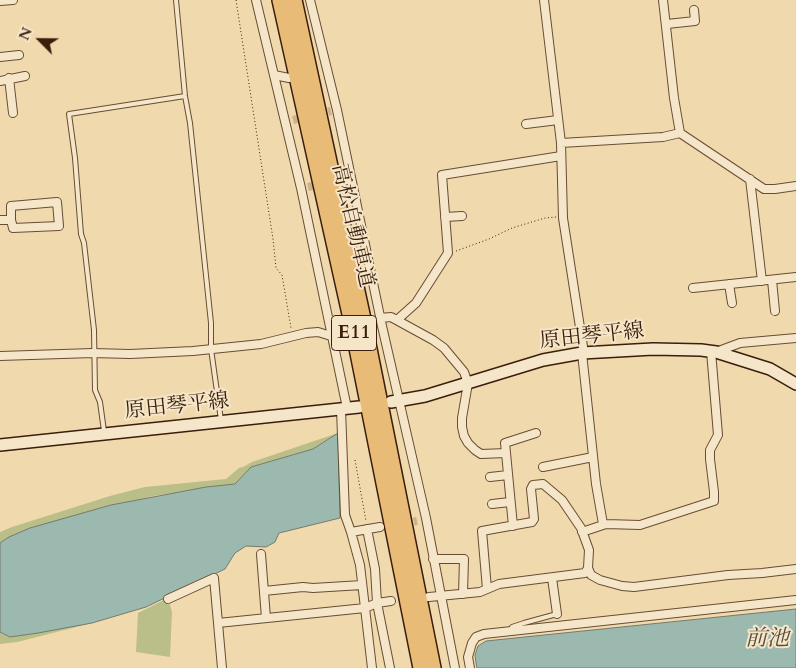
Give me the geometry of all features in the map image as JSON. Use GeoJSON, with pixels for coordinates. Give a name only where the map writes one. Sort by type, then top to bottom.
{"type":"FeatureCollection","features":[{"type":"Feature","properties":{"kind":"highway","name":"高松自動車道"},"geometry":{"type":"LineString","coordinates":[[280,0],[352,324],[421,668]]}},
{"type":"Feature","properties":{"kind":"highway","name":"高松自動車道"},"geometry":{"type":"LineString","coordinates":[[294,0],[363,319],[433,668]]}},
{"type":"Feature","properties":{"kind":"main road","name":"原田琴平線"},"geometry":{"type":"LineString","coordinates":[[396,401],[425,396],[543,360],[583,353],[653,348],[713,351],[770,369],[796,384]]}},
{"type":"Feature","properties":{"kind":"main road","name":"原田琴平線"},"geometry":{"type":"LineString","coordinates":[[0,445],[359,407]]}},
{"type":"Feature","properties":{"kind":"street"},"geometry":{"type":"LineString","coordinates":[[0,1],[13,0]]}},
{"type":"Feature","properties":{"kind":"street"},"geometry":{"type":"LineString","coordinates":[[256,0],[274,75],[289,121],[305,187],[331,336],[343,408],[345,515],[360,565],[372,668]]}},
{"type":"Feature","properties":{"kind":"street"},"geometry":{"type":"LineString","coordinates":[[310,0],[326,83],[351,179],[396,401],[426,518],[455,668]]}},
{"type":"Feature","properties":{"kind":"street"},"geometry":{"type":"LineString","coordinates":[[544,0],[561,143],[562,216],[583,353],[593,457],[603,524]]}},
{"type":"Feature","properties":{"kind":"street"},"geometry":{"type":"LineString","coordinates":[[663,0],[674,98],[680,133]]}},
{"type":"Feature","properties":{"kind":"street"},"geometry":{"type":"LineString","coordinates":[[666,24],[695,21],[694,10]]}},
{"type":"Feature","properties":{"kind":"street"},"geometry":{"type":"LineString","coordinates":[[0,57],[19,55]]}},
{"type":"Feature","properties":{"kind":"street"},"geometry":{"type":"LineString","coordinates":[[274,75],[289,78]]}},
{"type":"Feature","properties":{"kind":"street"},"geometry":{"type":"LineString","coordinates":[[0,81],[25,76]]}},
{"type":"Feature","properties":{"kind":"street"},"geometry":{"type":"LineString","coordinates":[[9,78],[13,113]]}},
{"type":"Feature","properties":{"kind":"street"},"geometry":{"type":"LineString","coordinates":[[526,124],[558,120]]}},
{"type":"Feature","properties":{"kind":"street"},"geometry":{"type":"LineString","coordinates":[[561,143],[663,137],[680,133],[764,189],[796,186]]}},
{"type":"Feature","properties":{"kind":"street"},"geometry":{"type":"LineString","coordinates":[[397,320],[421,296],[448,253],[442,175],[561,156]]}},
{"type":"Feature","properties":{"kind":"street"},"geometry":{"type":"LineString","coordinates":[[341,182],[351,179]]}},
{"type":"Feature","properties":{"kind":"street"},"geometry":{"type":"LineString","coordinates":[[750,179],[762,281]]}},
{"type":"Feature","properties":{"kind":"street"},"geometry":{"type":"LineString","coordinates":[[57,202],[59,226],[13,228],[11,220],[11,206],[57,202]]}},
{"type":"Feature","properties":{"kind":"street"},"geometry":{"type":"LineString","coordinates":[[445,217],[462,216]]}},
{"type":"Feature","properties":{"kind":"street"},"geometry":{"type":"LineString","coordinates":[[0,220],[11,220]]}},
{"type":"Feature","properties":{"kind":"street"},"geometry":{"type":"LineString","coordinates":[[693,288],[796,277]]}},
{"type":"Feature","properties":{"kind":"street"},"geometry":{"type":"LineString","coordinates":[[772,280],[775,311]]}},
{"type":"Feature","properties":{"kind":"street"},"geometry":{"type":"LineString","coordinates":[[729,284],[732,303]]}},
{"type":"Feature","properties":{"kind":"street"},"geometry":{"type":"LineString","coordinates":[[372,328],[391,317],[444,348],[464,372],[468,383],[462,427],[468,443],[481,454],[506,453]]}},
{"type":"Feature","properties":{"kind":"street"},"geometry":{"type":"LineString","coordinates":[[0,356],[93,353],[130,354],[261,344],[318,332],[331,336],[341,335]]}},
{"type":"Feature","properties":{"kind":"street"},"geometry":{"type":"LineString","coordinates":[[582,532],[603,524],[640,525],[714,501],[710,450],[718,435],[713,351],[740,343],[796,338]]}},
{"type":"Feature","properties":{"kind":"street"},"geometry":{"type":"LineString","coordinates":[[513,526],[505,443],[536,433]]}},
{"type":"Feature","properties":{"kind":"street"},"geometry":{"type":"LineString","coordinates":[[543,468],[593,457]]}},
{"type":"Feature","properties":{"kind":"street"},"geometry":{"type":"LineString","coordinates":[[490,477],[508,475]]}},
{"type":"Feature","properties":{"kind":"street"},"geometry":{"type":"LineString","coordinates":[[487,589],[482,531],[532,522],[534,519],[531,489],[533,486],[543,484],[562,500],[571,512],[589,550],[588,568],[591,575],[600,580],[634,587],[728,575],[796,569]]}},
{"type":"Feature","properties":{"kind":"street"},"geometry":{"type":"LineString","coordinates":[[492,504],[510,502]]}},
{"type":"Feature","properties":{"kind":"street"},"geometry":{"type":"LineString","coordinates":[[417,521],[426,518]]}},
{"type":"Feature","properties":{"kind":"street"},"geometry":{"type":"LineString","coordinates":[[351,532],[380,527]]}},
{"type":"Feature","properties":{"kind":"street"},"geometry":{"type":"LineString","coordinates":[[367,529],[375,570],[377,603],[390,668]]}},
{"type":"Feature","properties":{"kind":"street"},"geometry":{"type":"LineString","coordinates":[[260,554],[266,618]]}},
{"type":"Feature","properties":{"kind":"street"},"geometry":{"type":"LineString","coordinates":[[433,559],[464,559],[463,594]]}},
{"type":"Feature","properties":{"kind":"street"},"geometry":{"type":"LineString","coordinates":[[429,597],[480,592],[499,584],[585,573],[588,568]]}},
{"type":"Feature","properties":{"kind":"street"},"geometry":{"type":"LineString","coordinates":[[168,599],[214,578],[222,668]]}},
{"type":"Feature","properties":{"kind":"street"},"geometry":{"type":"LineString","coordinates":[[552,578],[557,614]]}},
{"type":"Feature","properties":{"kind":"street"},"geometry":{"type":"LineString","coordinates":[[264,591],[304,587],[362,585]]}},
{"type":"Feature","properties":{"kind":"street"},"geometry":{"type":"LineString","coordinates":[[470,668],[469,650],[476,637],[484,634],[796,600]]}},
{"type":"Feature","properties":{"kind":"street"},"geometry":{"type":"LineString","coordinates":[[218,623],[365,608],[377,603],[391,601]]}},
{"type":"Feature","properties":{"kind":"lane"},"geometry":{"type":"LineString","coordinates":[[176,0],[211,323],[211,349],[222,422]]}},
{"type":"Feature","properties":{"kind":"lane"},"geometry":{"type":"LineString","coordinates":[[104,434],[100,402],[95,390],[94,330],[84,243],[81,234],[75,158],[69,114],[185,96]]}},
{"type":"Feature","properties":{"kind":"lane"},"geometry":{"type":"LineString","coordinates":[[511,631],[512,627],[557,614]]}},
{"type":"Feature","properties":{"kind":"path"},"geometry":{"type":"LineString","coordinates":[[236,0],[274,239],[276,268],[282,275],[293,336]]}},
{"type":"Feature","properties":{"kind":"path"},"geometry":{"type":"LineString","coordinates":[[448,253],[489,239],[512,228],[546,218],[562,216]]}},
{"type":"Feature","properties":{"kind":"path"},"geometry":{"type":"LineString","coordinates":[[356,460],[367,529]]}},
{"type":"Feature","properties":{"kind":"green space"},"geometry":{"type":"Polygon","coordinates":[[[338,433],[313,449],[251,467],[235,484],[153,496],[9,537],[0,543],[0,532],[12,527],[145,487],[226,479],[239,468],[252,462],[338,433]]]}},
{"type":"Feature","properties":{"kind":"green space"},"geometry":{"type":"Polygon","coordinates":[[[168,598],[172,612],[170,657],[136,652],[138,613],[168,598]]]}},
{"type":"Feature","properties":{"kind":"green space"},"geometry":{"type":"Polygon","coordinates":[[[92,623],[17,642],[0,644],[0,632],[10,637],[92,623]]]}},
{"type":"Feature","properties":{"kind":"water"},"geometry":{"type":"Polygon","coordinates":[[[338,433],[340,518],[279,533],[275,542],[266,547],[246,546],[235,553],[225,569],[146,607],[92,623],[38,633],[10,637],[0,632],[0,543],[9,537],[30,528],[111,505],[206,487],[235,484],[251,467],[313,449],[338,433]]]}},
{"type":"Feature","properties":{"kind":"water","name":"前池"},"geometry":{"type":"Polygon","coordinates":[[[796,609],[796,668],[477,668],[476,663],[475,655],[478,646],[486,641],[796,609]]]}},
{"type":"Feature","properties":{"kind":"tunnel"},"geometry":{"type":"LineString","coordinates":[[293,120],[331,111]]}},
{"type":"Feature","properties":{"kind":"tunnel"},"geometry":{"type":"LineString","coordinates":[[308,187],[323,184]]}},
{"type":"Feature","properties":{"kind":"tunnel"},"geometry":{"type":"LineString","coordinates":[[402,524],[417,521]]}}]}
